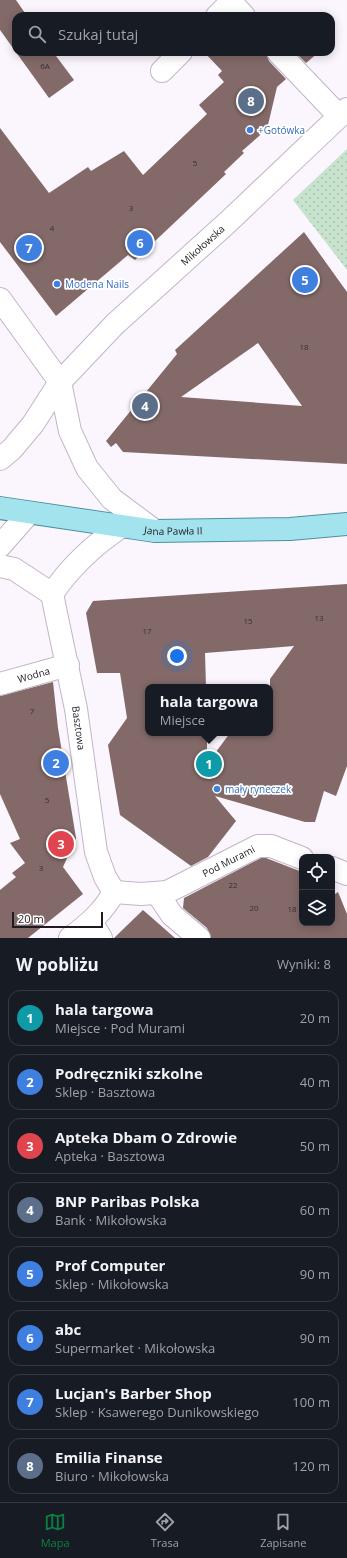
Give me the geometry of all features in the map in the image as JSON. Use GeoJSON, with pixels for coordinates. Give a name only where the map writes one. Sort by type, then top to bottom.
{"type":"FeatureCollection","features":[{"type":"Feature","properties":{"kind":"main road","name":"Jana Pawła II"},"geometry":{"type":"LineString","coordinates":[[0,508],[155,531],[290,529],[347,524]]}},
{"type":"Feature","properties":{"kind":"street"},"geometry":{"type":"LineString","coordinates":[[162,71],[177,56]]}},
{"type":"Feature","properties":{"kind":"street"},"geometry":{"type":"LineString","coordinates":[[282,56],[343,113]]}},
{"type":"Feature","properties":{"kind":"street","name":"Mikołowska"},"geometry":{"type":"LineString","coordinates":[[0,459],[12,449],[33,424],[60,382],[115,324],[228,222],[343,113]]}},
{"type":"Feature","properties":{"kind":"street"},"geometry":{"type":"LineString","coordinates":[[0,299],[60,382],[70,431],[86,468],[112,499],[155,531]]}},
{"type":"Feature","properties":{"kind":"street"},"geometry":{"type":"LineString","coordinates":[[0,546],[29,513]]}},
{"type":"Feature","properties":{"kind":"street"},"geometry":{"type":"LineString","coordinates":[[0,566],[14,569],[52,594],[61,581],[100,541],[122,526]]}},
{"type":"Feature","properties":{"kind":"street","name":"Basztowa"},"geometry":{"type":"LineString","coordinates":[[52,594],[76,709],[96,852],[105,877],[114,892]]}},
{"type":"Feature","properties":{"kind":"street","name":"Wodna"},"geometry":{"type":"LineString","coordinates":[[0,684],[68,665]]}},
{"type":"Feature","properties":{"kind":"street","name":"Pod Murami"},"geometry":{"type":"LineString","coordinates":[[114,892],[141,894],[157,893],[178,887],[258,846],[271,846],[299,857]]}},
{"type":"Feature","properties":{"kind":"street"},"geometry":{"type":"LineString","coordinates":[[335,869],[347,874]]}},
{"type":"Feature","properties":{"kind":"street"},"geometry":{"type":"LineString","coordinates":[[70,938],[96,930],[114,892]]}},
{"type":"Feature","properties":{"kind":"street"},"geometry":{"type":"LineString","coordinates":[[157,893],[172,915],[199,938]]}},
{"type":"Feature","properties":{"kind":"green space"},"geometry":{"type":"Polygon","coordinates":[[[347,149],[347,270],[293,200],[347,149]]]}},
{"type":"Feature","properties":{"kind":"building"},"geometry":{"type":"Polygon","coordinates":[[[0,0],[16,0],[24,12],[12,12],[12,47],[0,30],[0,0]]]}},
{"type":"Feature","properties":{"kind":"building"},"geometry":{"type":"Polygon","coordinates":[[[19,56],[56,56],[74,80],[49,98],[19,56]]]}},
{"type":"Feature","properties":{"kind":"building"},"geometry":{"type":"Polygon","coordinates":[[[208,56],[267,56],[269,61],[286,79],[277,87],[267,129],[242,151],[244,153],[224,172],[226,174],[135,260],[128,255],[56,316],[0,242],[0,128],[49,193],[88,167],[91,171],[124,151],[143,175],[207,114],[199,105],[224,82],[218,75],[222,71],[208,56]]]}},
{"type":"Feature","properties":{"kind":"building"},"geometry":{"type":"Polygon","coordinates":[[[299,56],[314,56],[306,63],[299,56]]]}},
{"type":"Feature","properties":{"kind":"building"},"geometry":{"type":"Polygon","coordinates":[[[304,232],[347,292],[347,464],[123,452],[116,443],[111,447],[106,441],[177,354],[175,350],[304,232]],[[258,343],[181,397],[302,406],[258,343]]]}},
{"type":"Feature","properties":{"kind":"building"},"geometry":{"type":"Polygon","coordinates":[[[347,584],[347,766],[336,796],[324,791],[315,822],[305,822],[215,796],[236,821],[208,857],[191,866],[120,815],[108,745],[127,718],[120,673],[97,673],[86,613],[93,601],[347,584]]]}},
{"type":"Feature","properties":{"kind":"building"},"geometry":{"type":"Polygon","coordinates":[[[53,682],[58,728],[76,838],[63,867],[83,894],[28,938],[0,938],[0,890],[16,877],[12,873],[25,863],[10,843],[20,839],[0,794],[0,696],[53,682]]]}},
{"type":"Feature","properties":{"kind":"building"},"geometry":{"type":"Polygon","coordinates":[[[261,858],[266,858],[299,871],[299,926],[335,926],[335,894],[338,892],[347,914],[347,938],[211,938],[207,928],[183,908],[184,898],[261,858]]]}},
{"type":"Feature","properties":{"kind":"building"},"geometry":{"type":"Polygon","coordinates":[[[143,910],[175,938],[114,938],[143,910]]]}},
{"type":"Feature","properties":{"kind":"place","name":"Emilia Finanse"},"geometry":{"type":"Point","coordinates":[251,101]}},
{"type":"Feature","properties":{"kind":"place","name":"+Gotówka"},"geometry":{"type":"Point","coordinates":[250,130]}},
{"type":"Feature","properties":{"kind":"place","name":"abc"},"geometry":{"type":"Point","coordinates":[140,243]}},
{"type":"Feature","properties":{"kind":"place","name":"Lucjan's Barber Shop"},"geometry":{"type":"Point","coordinates":[29,248]}},
{"type":"Feature","properties":{"kind":"place","name":"Prof Computer"},"geometry":{"type":"Point","coordinates":[305,280]}},
{"type":"Feature","properties":{"kind":"place","name":"Modena Nails"},"geometry":{"type":"Point","coordinates":[57,284]}},
{"type":"Feature","properties":{"kind":"place","name":"BNP Paribas Polska"},"geometry":{"type":"Point","coordinates":[145,406]}},
{"type":"Feature","properties":{"kind":"place","name":"Podręczniki szkolne"},"geometry":{"type":"Point","coordinates":[56,763]}},
{"type":"Feature","properties":{"kind":"place","name":"hala targowa"},"geometry":{"type":"Point","coordinates":[209,764]}},
{"type":"Feature","properties":{"kind":"place","name":"mały ryneczek"},"geometry":{"type":"Point","coordinates":[217,789]}},
{"type":"Feature","properties":{"kind":"place","name":"Apteka Dbam O Zdrowie"},"geometry":{"type":"Point","coordinates":[61,844]}}]}
